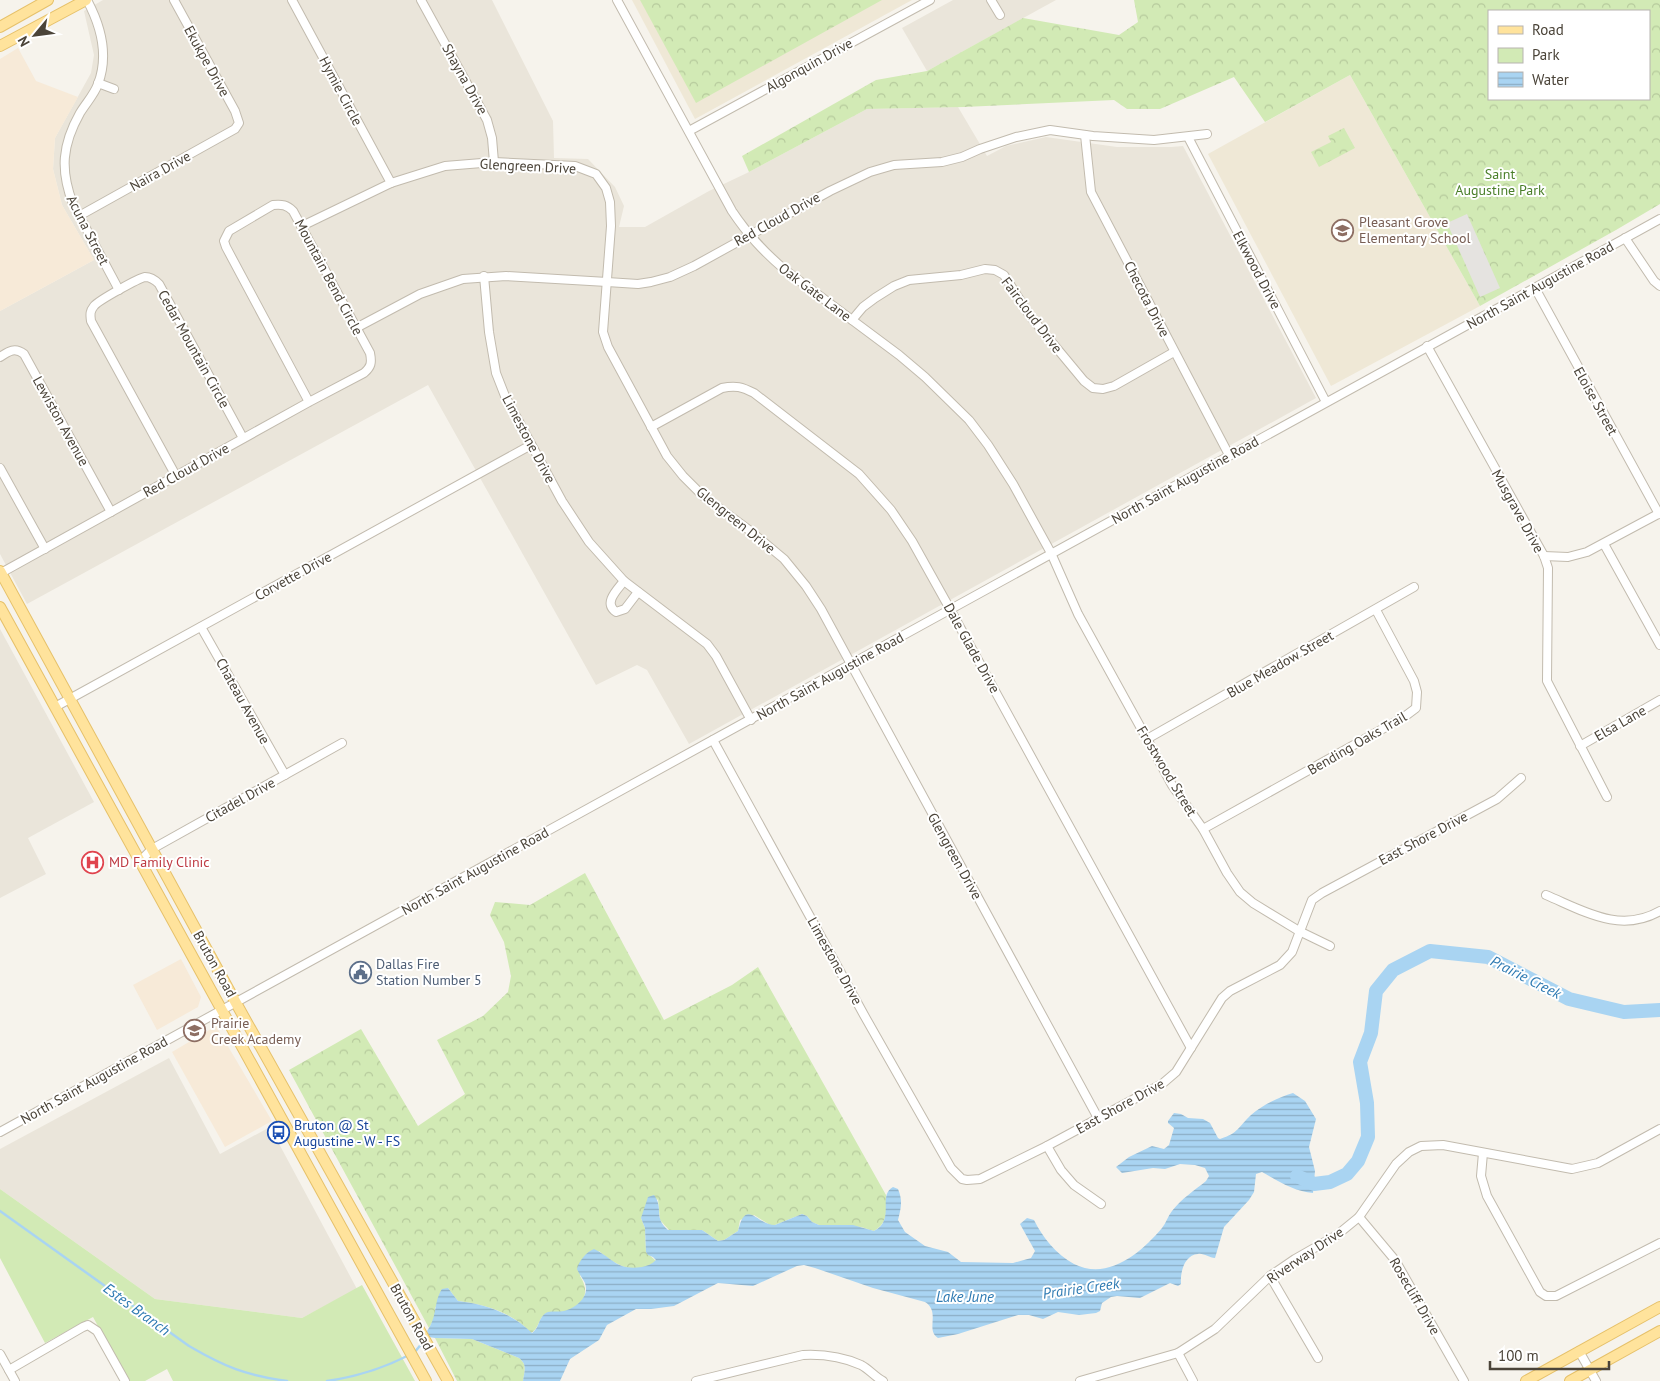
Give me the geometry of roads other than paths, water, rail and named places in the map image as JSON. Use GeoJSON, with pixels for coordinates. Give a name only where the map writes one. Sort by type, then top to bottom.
{"type":"FeatureCollection","features":[{"type":"Feature","properties":{"kind":"main road"},"geometry":{"type":"LineString","coordinates":[[0,26],[48,0]]}},
{"type":"Feature","properties":{"kind":"main road"},"geometry":{"type":"LineString","coordinates":[[0,46],[86,0]]}},
{"type":"Feature","properties":{"kind":"main road","name":"Bruton Road"},"geometry":{"type":"LineString","coordinates":[[0,573],[236,1003],[448,1381]]}},
{"type":"Feature","properties":{"kind":"main road"},"geometry":{"type":"LineString","coordinates":[[2,611],[19,606]]}},
{"type":"Feature","properties":{"kind":"main road","name":"Bruton Road"},"geometry":{"type":"LineString","coordinates":[[2,611],[426,1381]]}},
{"type":"Feature","properties":{"kind":"main road"},"geometry":{"type":"LineString","coordinates":[[327,1201],[343,1192]]}},
{"type":"Feature","properties":{"kind":"main road"},"geometry":{"type":"LineString","coordinates":[[1526,1381],[1660,1307]]}},
{"type":"Feature","properties":{"kind":"main road"},"geometry":{"type":"LineString","coordinates":[[1570,1381],[1660,1331]]}},
{"type":"Feature","properties":{"kind":"street","name":"Acuna Street"},"geometry":{"type":"LineString","coordinates":[[86,0],[96,17],[103,46],[102,66],[98,83],[72,129],[64,157],[64,173],[68,191],[79,216],[119,290]]}},
{"type":"Feature","properties":{"kind":"street","name":"Ekukpe Drive"},"geometry":{"type":"LineString","coordinates":[[174,0],[234,111],[239,124]]}},
{"type":"Feature","properties":{"kind":"street","name":"Hymie Circle"},"geometry":{"type":"LineString","coordinates":[[292,0],[390,182]]}},
{"type":"Feature","properties":{"kind":"street","name":"Shayna Drive"},"geometry":{"type":"LineString","coordinates":[[421,0],[487,120],[492,138],[494,162]]}},
{"type":"Feature","properties":{"kind":"street","name":"Oak Gate Lane"},"geometry":{"type":"LineString","coordinates":[[617,0],[732,211],[748,235],[785,270],[925,377],[969,420],[1013,484],[1051,553]]}},
{"type":"Feature","properties":{"kind":"street","name":"Algonquin Drive"},"geometry":{"type":"LineString","coordinates":[[689,131],[930,0]]}},
{"type":"Feature","properties":{"kind":"street"},"geometry":{"type":"LineString","coordinates":[[991,0],[1000,15]]}},
{"type":"Feature","properties":{"kind":"street"},"geometry":{"type":"LineString","coordinates":[[98,83],[114,90]]}},
{"type":"Feature","properties":{"kind":"street","name":"Naira Drive"},"geometry":{"type":"LineString","coordinates":[[79,216],[235,129],[239,124]]}},
{"type":"Feature","properties":{"kind":"street","name":"Red Cloud Drive"},"geometry":{"type":"LineString","coordinates":[[356,328],[420,294],[463,279],[484,276],[506,276],[638,284],[670,277],[694,266],[830,190],[880,168],[894,165],[942,162],[962,157],[1002,141],[1040,131],[1050,130],[1085,135],[1154,140],[1207,134]]}},
{"type":"Feature","properties":{"kind":"street","name":"Checota Drive"},"geometry":{"type":"LineString","coordinates":[[1085,135],[1091,192],[1230,455]]}},
{"type":"Feature","properties":{"kind":"street","name":"Elkwood Drive"},"geometry":{"type":"LineString","coordinates":[[1188,137],[1326,402]]}},
{"type":"Feature","properties":{"kind":"street","name":"Glengreen Drive"},"geometry":{"type":"LineString","coordinates":[[302,226],[390,182],[445,166],[494,162],[575,166],[596,174],[606,188],[610,202],[611,226],[603,332],[608,347],[667,456],[703,496],[784,559],[806,586],[1098,1118]]}},
{"type":"Feature","properties":{"kind":"street","name":"Mountain Bend Circle"},"geometry":{"type":"LineString","coordinates":[[309,402],[224,241],[229,232],[273,205],[288,206],[302,226],[370,353],[372,361],[370,368]]}},
{"type":"Feature","properties":{"kind":"street","name":"North Saint Augustine Road"},"geometry":{"type":"LineString","coordinates":[[0,1132],[1660,219]]}},
{"type":"Feature","properties":{"kind":"street"},"geometry":{"type":"LineString","coordinates":[[1625,238],[1654,281],[1660,286]]}},
{"type":"Feature","properties":{"kind":"street","name":"Faircloud Drive"},"geometry":{"type":"LineString","coordinates":[[852,320],[874,298],[894,286],[909,280],[995,270],[1004,275],[1044,334],[1084,382],[1093,388],[1103,389],[1114,386],[1174,352]]}},
{"type":"Feature","properties":{"kind":"street","name":"Limestone Drive"},"geometry":{"type":"LineString","coordinates":[[484,276],[491,346],[496,373],[505,396],[531,445],[578,526],[601,557],[624,581],[707,644],[716,656],[751,720]]}},
{"type":"Feature","properties":{"kind":"street","name":"Cedar Mountain Circle"},"geometry":{"type":"LineString","coordinates":[[176,476],[91,320],[90,313],[93,307],[119,290],[143,277],[150,278],[158,284],[243,438]]}},
{"type":"Feature","properties":{"kind":"street","name":"Eloise Street"},"geometry":{"type":"LineString","coordinates":[[1535,288],[1659,513]]}},
{"type":"Feature","properties":{"kind":"street","name":"Musgrave Drive"},"geometry":{"type":"LineString","coordinates":[[1427,346],[1544,556],[1548,568],[1548,681],[1607,797]]}},
{"type":"Feature","properties":{"kind":"street","name":"Lewiston Avenue"},"geometry":{"type":"LineString","coordinates":[[0,357],[12,350],[18,350],[24,354],[111,512]]}},
{"type":"Feature","properties":{"kind":"street","name":"Red Cloud Drive"},"geometry":{"type":"LineString","coordinates":[[0,573],[370,368]]}},
{"type":"Feature","properties":{"kind":"street","name":"Dale Glade Drive"},"geometry":{"type":"LineString","coordinates":[[651,427],[722,388],[734,385],[754,393],[859,474],[891,510],[912,541],[950,609],[1191,1048]]}},
{"type":"Feature","properties":{"kind":"street","name":"Corvette Drive"},"geometry":{"type":"LineString","coordinates":[[55,707],[531,445]]}},
{"type":"Feature","properties":{"kind":"street"},"geometry":{"type":"LineString","coordinates":[[0,468],[45,549]]}},
{"type":"Feature","properties":{"kind":"street"},"geometry":{"type":"LineString","coordinates":[[1544,556],[1568,557],[1587,552],[1659,513]]}},
{"type":"Feature","properties":{"kind":"street"},"geometry":{"type":"LineString","coordinates":[[1604,544],[1660,645]]}},
{"type":"Feature","properties":{"kind":"street","name":"Frostwood Street"},"geometry":{"type":"LineString","coordinates":[[1051,553],[1078,614],[1176,791],[1203,830],[1227,874],[1240,892],[1253,903],[1300,931],[1330,946]]}},
{"type":"Feature","properties":{"kind":"street"},"geometry":{"type":"LineString","coordinates":[[624,581],[611,598],[610,604],[612,609],[616,612],[625,610],[638,592]]}},
{"type":"Feature","properties":{"kind":"street","name":"Blue Meadow Street"},"geometry":{"type":"LineString","coordinates":[[1147,739],[1414,587]]}},
{"type":"Feature","properties":{"kind":"street","name":"Bending Oaks Trail"},"geometry":{"type":"LineString","coordinates":[[1203,830],[1404,717],[1416,708],[1418,692],[1414,682],[1376,610]]}},
{"type":"Feature","properties":{"kind":"street","name":"Chateau Avenue"},"geometry":{"type":"LineString","coordinates":[[202,627],[284,775]]}},
{"type":"Feature","properties":{"kind":"street","name":"Elsa Lane"},"geometry":{"type":"LineString","coordinates":[[1580,746],[1660,700]]}},
{"type":"Feature","properties":{"kind":"street","name":"Limestone Drive"},"geometry":{"type":"LineString","coordinates":[[713,740],[840,972],[951,1168],[962,1178]]}},
{"type":"Feature","properties":{"kind":"street","name":"Citadel Drive"},"geometry":{"type":"LineString","coordinates":[[140,861],[152,849],[342,743]]}},
{"type":"Feature","properties":{"kind":"street","name":"East Shore Drive"},"geometry":{"type":"LineString","coordinates":[[962,1178],[967,1180],[980,1179],[1047,1146],[1162,1084],[1176,1072],[1222,998],[1230,991],[1280,965],[1292,952],[1312,900],[1497,799],[1521,778]]}},
{"type":"Feature","properties":{"kind":"street"},"geometry":{"type":"LineString","coordinates":[[1546,895],[1603,919],[1629,922],[1652,916],[1660,911]]}},
{"type":"Feature","properties":{"kind":"street","name":"Riverway Drive"},"geometry":{"type":"LineString","coordinates":[[1080,1381],[1178,1353],[1216,1329],[1270,1276],[1295,1259],[1338,1235],[1359,1217],[1396,1164],[1409,1152],[1421,1146],[1443,1145],[1572,1169],[1598,1163],[1660,1129]]}},
{"type":"Feature","properties":{"kind":"street"},"geometry":{"type":"LineString","coordinates":[[1047,1146],[1060,1170],[1074,1185],[1102,1204]]}},
{"type":"Feature","properties":{"kind":"street"},"geometry":{"type":"LineString","coordinates":[[1483,1153],[1481,1176],[1487,1196],[1540,1292],[1546,1296],[1556,1296],[1660,1243]]}},
{"type":"Feature","properties":{"kind":"street","name":"Rosecliff Drive"},"geometry":{"type":"LineString","coordinates":[[1359,1217],[1395,1260],[1464,1381]]}},
{"type":"Feature","properties":{"kind":"street"},"geometry":{"type":"LineString","coordinates":[[1270,1276],[1318,1358]]}},
{"type":"Feature","properties":{"kind":"street"},"geometry":{"type":"LineString","coordinates":[[9,1370],[88,1325],[97,1331],[124,1381]]}},
{"type":"Feature","properties":{"kind":"street"},"geometry":{"type":"LineString","coordinates":[[1579,1351],[1596,1381]]}},
{"type":"Feature","properties":{"kind":"street"},"geometry":{"type":"LineString","coordinates":[[1178,1353],[1192,1381]]}},
{"type":"Feature","properties":{"kind":"street"},"geometry":{"type":"LineString","coordinates":[[0,1354],[15,1381]]}},
{"type":"Feature","properties":{"kind":"street"},"geometry":{"type":"LineString","coordinates":[[696,1381],[722,1378],[803,1355],[815,1354],[832,1356],[862,1366],[880,1380]]}},
{"type":"Feature","properties":{"kind":"water","name":"Lake June"},"geometry":{"type":"Polygon","coordinates":[[[1293,1093],[1305,1101],[1316,1119],[1309,1147],[1315,1171],[1313,1193],[1293,1188],[1262,1172],[1256,1174],[1254,1192],[1224,1227],[1215,1258],[1200,1254],[1193,1255],[1184,1265],[1181,1284],[1178,1286],[1170,1283],[1140,1298],[1111,1297],[1102,1303],[1100,1311],[1096,1313],[1079,1315],[1058,1312],[1043,1319],[1029,1315],[1018,1315],[958,1334],[938,1338],[934,1335],[932,1311],[925,1302],[873,1288],[804,1265],[797,1266],[753,1286],[718,1283],[674,1306],[636,1309],[607,1325],[599,1340],[570,1359],[560,1381],[523,1381],[524,1363],[519,1358],[472,1339],[429,1337],[427,1331],[433,1320],[437,1299],[442,1289],[448,1288],[458,1301],[478,1304],[507,1315],[532,1333],[545,1314],[569,1310],[584,1297],[586,1293],[585,1283],[577,1269],[583,1257],[591,1250],[594,1249],[616,1263],[627,1267],[642,1267],[651,1264],[656,1260],[646,1252],[645,1228],[641,1218],[648,1197],[654,1195],[657,1200],[661,1221],[668,1230],[702,1230],[718,1241],[724,1240],[738,1231],[741,1221],[748,1214],[775,1225],[802,1214],[819,1225],[853,1225],[874,1231],[884,1220],[886,1196],[893,1187],[898,1189],[900,1193],[901,1204],[898,1220],[905,1232],[925,1246],[948,1252],[961,1262],[1013,1263],[1031,1258],[1035,1251],[1020,1224],[1027,1218],[1034,1220],[1051,1245],[1074,1264],[1099,1269],[1111,1267],[1123,1262],[1144,1247],[1162,1228],[1176,1207],[1206,1181],[1209,1176],[1205,1168],[1195,1165],[1180,1164],[1165,1169],[1153,1168],[1122,1173],[1116,1167],[1129,1157],[1152,1146],[1164,1149],[1169,1145],[1174,1128],[1168,1121],[1174,1113],[1188,1118],[1203,1119],[1210,1123],[1220,1139],[1235,1132],[1260,1108],[1276,1099],[1293,1093]]]}},
{"type":"Feature","properties":{"kind":"waterway","name":"Prairie Creek"},"geometry":{"type":"LineString","coordinates":[[1297,1176],[1314,1184],[1330,1182],[1347,1174],[1358,1161],[1368,1137],[1367,1103],[1360,1062],[1371,1033],[1376,991],[1393,970],[1430,951],[1488,957],[1569,999],[1624,1012],[1660,1010]]}},
{"type":"Feature","properties":{"kind":"waterway","name":"Estes Branch"},"geometry":{"type":"LineString","coordinates":[[0,1211],[189,1346],[247,1373],[287,1381]]}},
{"type":"Feature","properties":{"kind":"waterway","name":"Estes Branch"},"geometry":{"type":"LineString","coordinates":[[414,1353],[423,1342]]}},
{"type":"Feature","properties":{"kind":"waterway","name":"Estes Branch"},"geometry":{"type":"LineString","coordinates":[[327,1381],[369,1371],[409,1355]]}},
{"type":"Feature","properties":{"kind":"place","name":"Pleasant Grove Elementary School"},"geometry":{"type":"Point","coordinates":[1343,230]}},
{"type":"Feature","properties":{"kind":"place","name":"MD Family Clinic"},"geometry":{"type":"Point","coordinates":[93,862]}},
{"type":"Feature","properties":{"kind":"place","name":"Dallas Fire Station Number 5"},"geometry":{"type":"Point","coordinates":[360,972]}},
{"type":"Feature","properties":{"kind":"place","name":"Prairie Creek Academy"},"geometry":{"type":"Point","coordinates":[195,1031]}},
{"type":"Feature","properties":{"kind":"place","name":"Bruton @ St Augustine - W - FS"},"geometry":{"type":"Point","coordinates":[278,1133]}},
{"type":"Feature","properties":{"kind":"park label","name":"Saint Augustine Park"},"geometry":{"type":"Point","coordinates":[1500,182]}}]}
